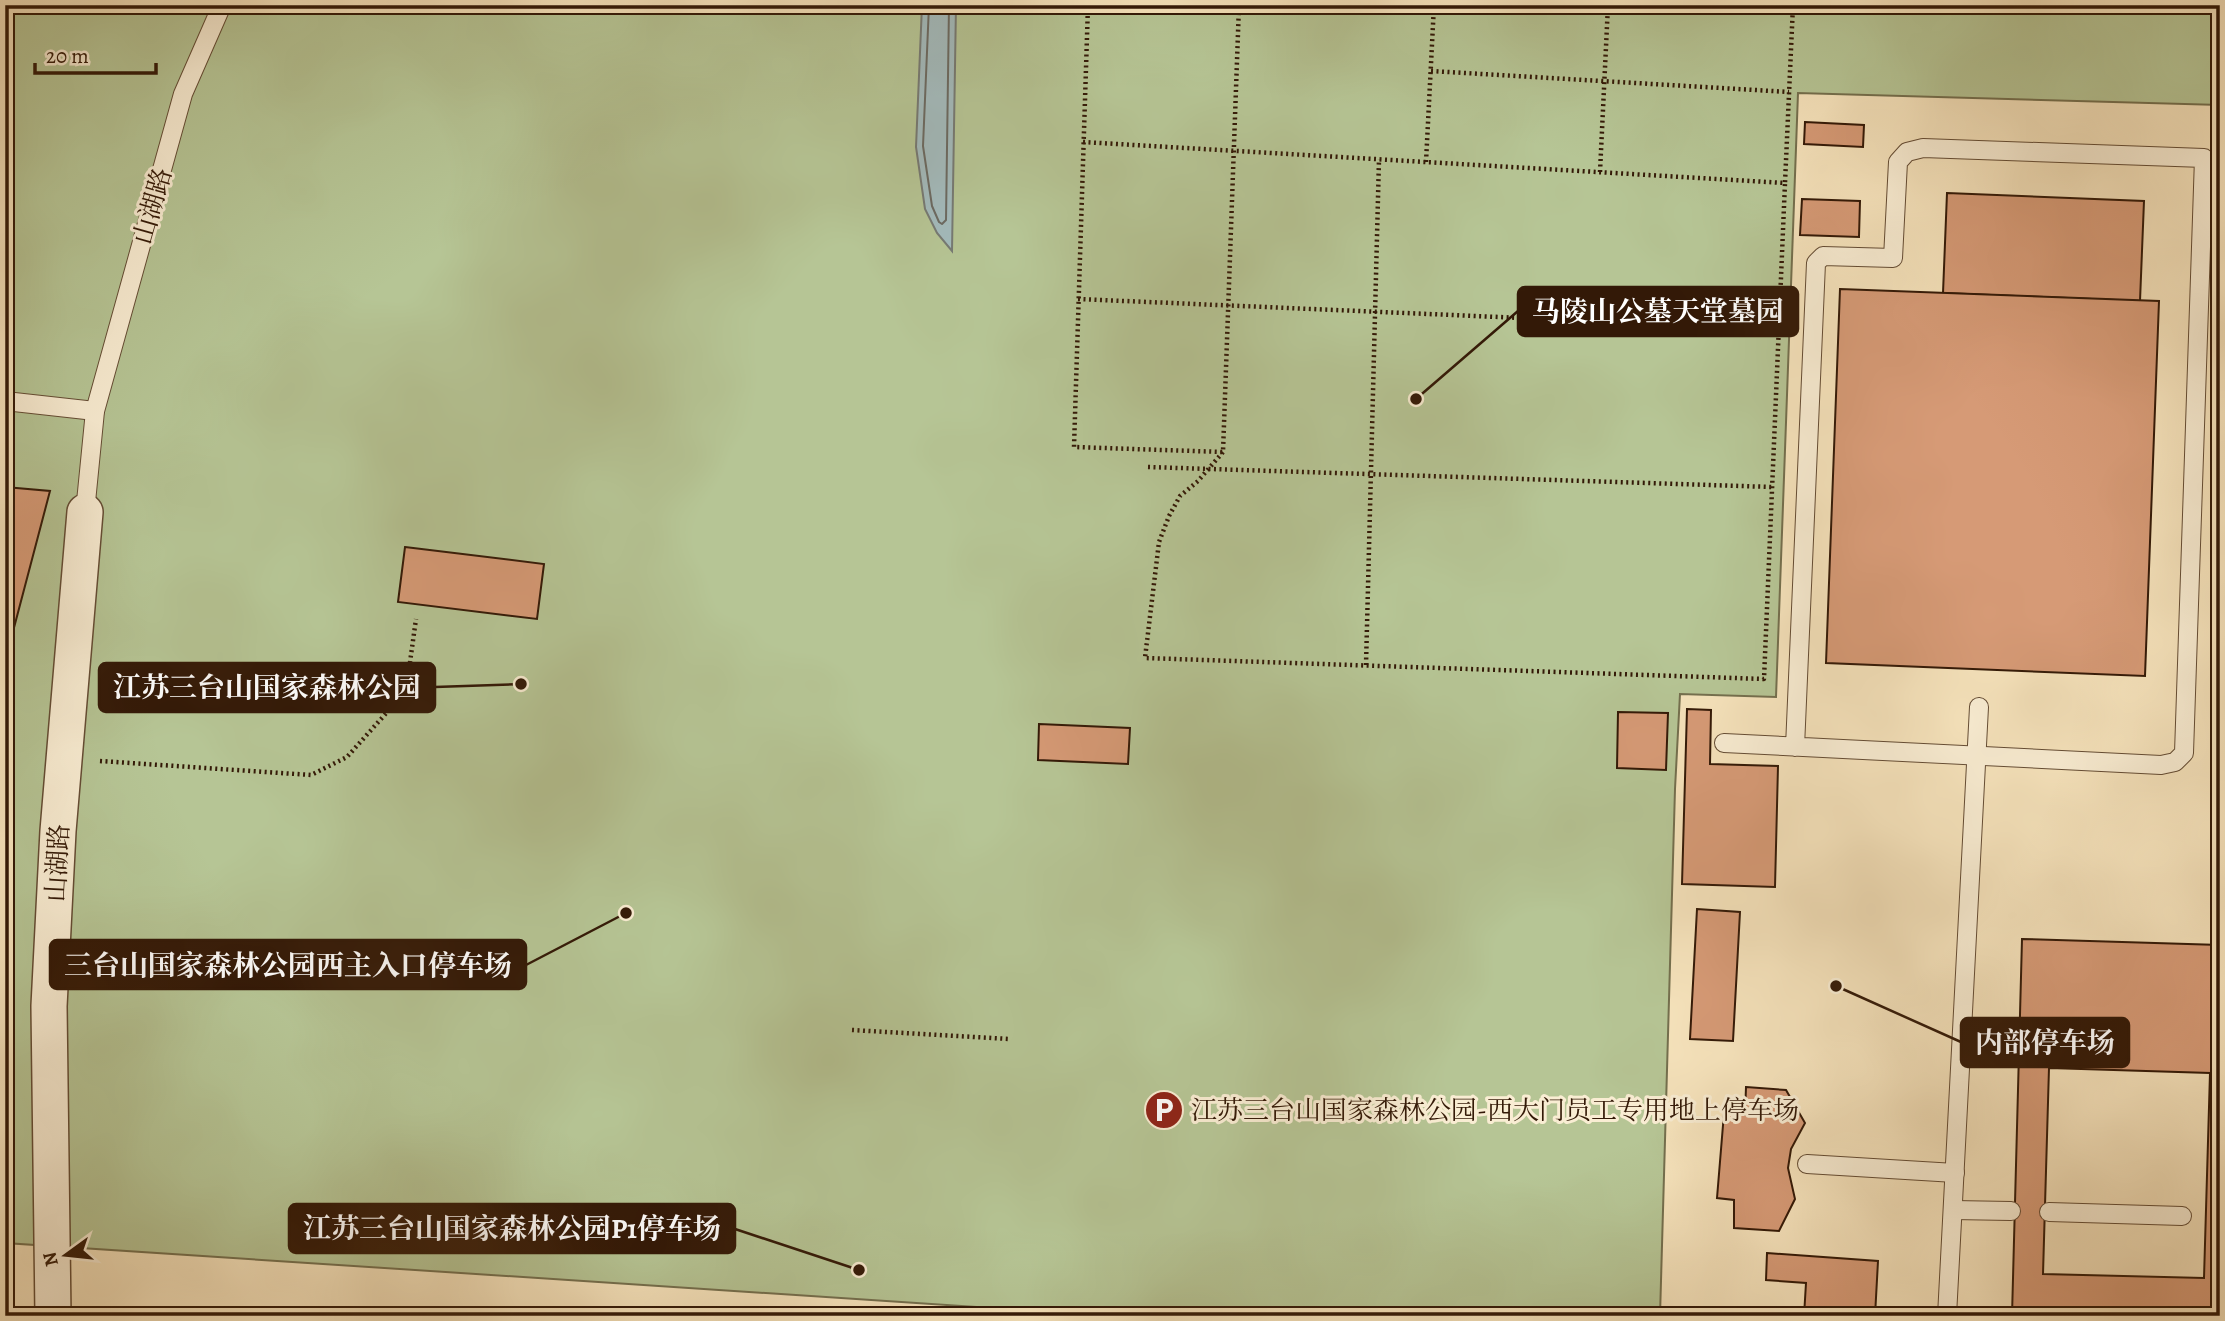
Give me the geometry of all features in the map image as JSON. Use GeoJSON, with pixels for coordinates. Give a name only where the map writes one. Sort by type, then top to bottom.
{"type":"FeatureCollection","features":[{"type":"Feature","properties":{"kind":"street","name":"山湖路"},"geometry":{"type":"LineString","coordinates":[[52,1316],[49,1006],[58,831],[85,512]]}},
{"type":"Feature","properties":{"kind":"lane","name":"山湖路"},"geometry":{"type":"LineString","coordinates":[[85,512],[95,411],[183,94],[222,5]]}},
{"type":"Feature","properties":{"kind":"lane"},"geometry":{"type":"LineString","coordinates":[[1724,743],[1796,747],[2161,765],[2175,762],[2185,753],[2204,158],[1923,148],[1907,152],[1898,162],[1893,258],[1823,256],[1816,263],[1796,747]]}},
{"type":"Feature","properties":{"kind":"lane"},"geometry":{"type":"LineString","coordinates":[[5,401],[95,411]]}},
{"type":"Feature","properties":{"kind":"lane"},"geometry":{"type":"LineString","coordinates":[[1947,1316],[1979,707]]}},
{"type":"Feature","properties":{"kind":"lane"},"geometry":{"type":"LineString","coordinates":[[1807,1164],[1955,1173]]}},
{"type":"Feature","properties":{"kind":"lane"},"geometry":{"type":"LineString","coordinates":[[1953,1210],[2011,1211]]}},
{"type":"Feature","properties":{"kind":"lane"},"geometry":{"type":"LineString","coordinates":[[2049,1212],[2182,1216]]}},
{"type":"Feature","properties":{"kind":"path"},"geometry":{"type":"LineString","coordinates":[[1088,5],[1074,447],[1223,452]]}},
{"type":"Feature","properties":{"kind":"path"},"geometry":{"type":"LineString","coordinates":[[1239,5],[1223,452],[1180,496],[1159,542],[1145,658],[1764,679],[1793,5]]}},
{"type":"Feature","properties":{"kind":"path"},"geometry":{"type":"LineString","coordinates":[[1426,162],[1434,5]]}},
{"type":"Feature","properties":{"kind":"path"},"geometry":{"type":"LineString","coordinates":[[1600,172],[1608,5]]}},
{"type":"Feature","properties":{"kind":"path"},"geometry":{"type":"LineString","coordinates":[[1431,71],[1789,92]]}},
{"type":"Feature","properties":{"kind":"path"},"geometry":{"type":"LineString","coordinates":[[1083,142],[1785,183]]}},
{"type":"Feature","properties":{"kind":"path"},"geometry":{"type":"LineString","coordinates":[[1366,666],[1378,159]]}},
{"type":"Feature","properties":{"kind":"path"},"geometry":{"type":"LineString","coordinates":[[1078,299],[1779,329]]}},
{"type":"Feature","properties":{"kind":"path"},"geometry":{"type":"LineString","coordinates":[[1148,467],[1772,487]]}},
{"type":"Feature","properties":{"kind":"path"},"geometry":{"type":"LineString","coordinates":[[64,758],[311,775],[347,757],[406,691],[416,619]]}},
{"type":"Feature","properties":{"kind":"path"},"geometry":{"type":"LineString","coordinates":[[852,1030],[1009,1039]]}},
{"type":"Feature","properties":{"kind":"green space"},"geometry":{"type":"Polygon","coordinates":[[[5,5],[2220,5],[2220,105],[1798,93],[1776,697],[1680,694],[1660,1316],[1114,1316],[5,1243],[5,5]]]}},
{"type":"Feature","properties":{"kind":"water"},"geometry":{"type":"Polygon","coordinates":[[[922,5],[956,5],[952,251],[937,233],[925,209],[916,147],[922,5]]]}},
{"type":"Feature","properties":{"kind":"building"},"geometry":{"type":"Polygon","coordinates":[[[1805,122],[1864,125],[1863,147],[1804,144],[1805,122]]]}},
{"type":"Feature","properties":{"kind":"building"},"geometry":{"type":"Polygon","coordinates":[[[1947,193],[2144,201],[2140,301],[1943,293],[1947,193]]]}},
{"type":"Feature","properties":{"kind":"building"},"geometry":{"type":"Polygon","coordinates":[[[1802,199],[1860,201],[1859,237],[1800,235],[1802,199]]]}},
{"type":"Feature","properties":{"kind":"building"},"geometry":{"type":"Polygon","coordinates":[[[1840,289],[2159,301],[2145,676],[1826,663],[1840,289]]]}},
{"type":"Feature","properties":{"kind":"building"},"geometry":{"type":"Polygon","coordinates":[[[5,487],[50,491],[6,658],[5,657],[5,487]]]}},
{"type":"Feature","properties":{"kind":"building"},"geometry":{"type":"Polygon","coordinates":[[[405,547],[544,564],[537,619],[398,602],[405,547]]]}},
{"type":"Feature","properties":{"kind":"building"},"geometry":{"type":"Polygon","coordinates":[[[1687,709],[1711,710],[1710,764],[1778,766],[1775,887],[1682,884],[1687,709]]]}},
{"type":"Feature","properties":{"kind":"building"},"geometry":{"type":"Polygon","coordinates":[[[1618,712],[1668,713],[1666,770],[1617,768],[1618,712]]]}},
{"type":"Feature","properties":{"kind":"building"},"geometry":{"type":"Polygon","coordinates":[[[1039,724],[1130,728],[1128,764],[1038,760],[1039,724]]]}},
{"type":"Feature","properties":{"kind":"building"},"geometry":{"type":"Polygon","coordinates":[[[1697,909],[1740,912],[1733,1041],[1690,1039],[1697,909]]]}},
{"type":"Feature","properties":{"kind":"building"},"geometry":{"type":"Polygon","coordinates":[[[2022,939],[2220,945],[2220,1316],[2012,1316],[2022,939]],[[2049,1068],[2043,1274],[2204,1278],[2210,1073],[2049,1068]]]}},
{"type":"Feature","properties":{"kind":"building"},"geometry":{"type":"Polygon","coordinates":[[[1746,1087],[1786,1090],[1805,1123],[1791,1149],[1788,1168],[1795,1199],[1779,1231],[1734,1228],[1734,1200],[1717,1198],[1724,1113],[1745,1115],[1746,1087]]]}},
{"type":"Feature","properties":{"kind":"building"},"geometry":{"type":"Polygon","coordinates":[[[1767,1253],[1878,1261],[1875,1316],[1804,1316],[1806,1283],[1766,1280],[1767,1253]]]}},
{"type":"Feature","properties":{"kind":"place","name":"马陵山公墓天堂墓园"},"geometry":{"type":"Point","coordinates":[1416,399]}},
{"type":"Feature","properties":{"kind":"place","name":"江苏三台山国家森林公园"},"geometry":{"type":"Point","coordinates":[521,684]}},
{"type":"Feature","properties":{"kind":"place","name":"三台山国家森林公园西主入口停车场"},"geometry":{"type":"Point","coordinates":[626,913]}},
{"type":"Feature","properties":{"kind":"place","name":"内部停车场"},"geometry":{"type":"Point","coordinates":[1836,986]}},
{"type":"Feature","properties":{"kind":"place","name":"江苏三台山国家森林公园-西大门员工专用地上停车场"},"geometry":{"type":"Point","coordinates":[1164,1110]}},
{"type":"Feature","properties":{"kind":"place","name":"江苏三台山国家森林公园P1停车场"},"geometry":{"type":"Point","coordinates":[859,1270]}}]}
